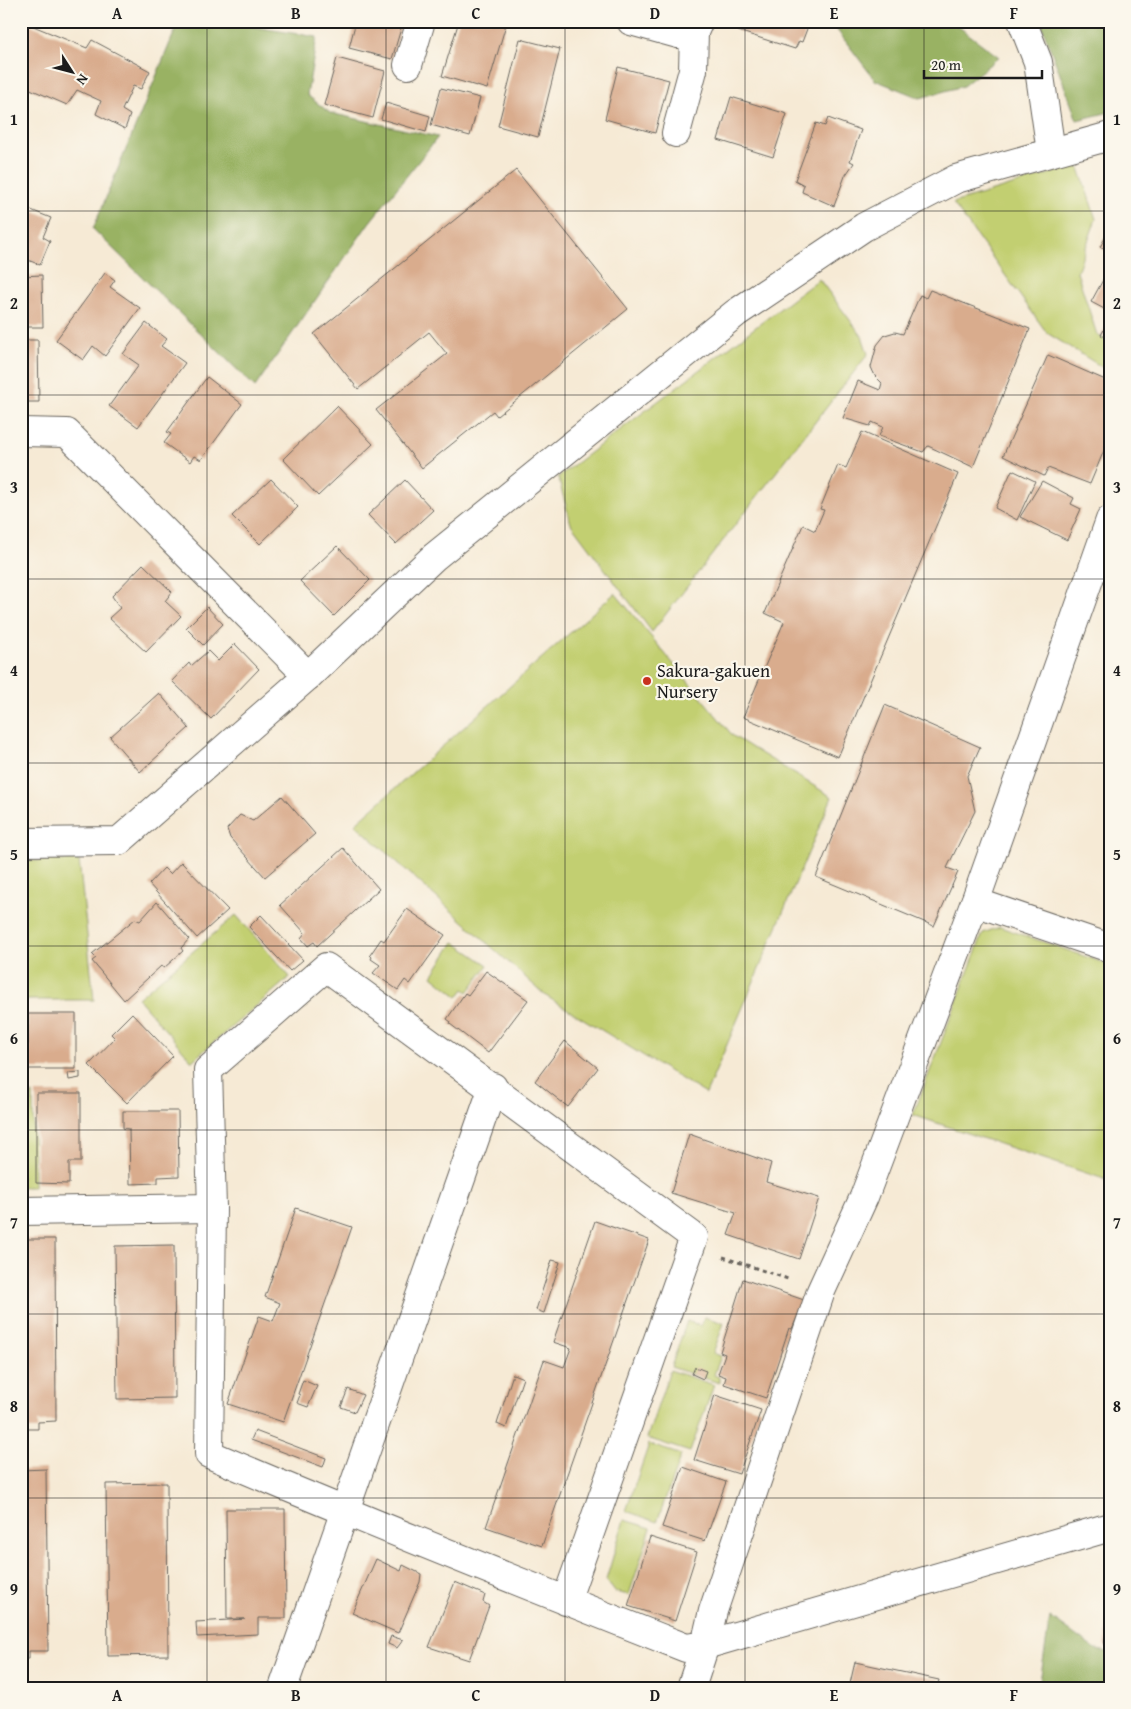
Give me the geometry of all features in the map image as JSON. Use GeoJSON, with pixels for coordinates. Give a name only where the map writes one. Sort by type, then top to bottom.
{"type":"FeatureCollection","features":[{"type":"Feature","properties":{"kind":"street"},"geometry":{"type":"LineString","coordinates":[[408,66],[420,21]]}},
{"type":"Feature","properties":{"kind":"street"},"geometry":{"type":"LineString","coordinates":[[631,21],[678,34],[696,27],[693,70],[676,133]]}},
{"type":"Feature","properties":{"kind":"street"},"geometry":{"type":"LineString","coordinates":[[1022,21],[1038,62],[1051,152]]}},
{"type":"Feature","properties":{"kind":"street"},"geometry":{"type":"LineString","coordinates":[[21,842],[119,841],[308,676],[434,557],[736,313],[864,227],[956,179],[1110,136]]}},
{"type":"Feature","properties":{"kind":"street"},"geometry":{"type":"LineString","coordinates":[[21,432],[67,433],[308,676]]}},
{"type":"Feature","properties":{"kind":"street"},"geometry":{"type":"LineString","coordinates":[[691,1688],[705,1645],[713,1611],[821,1291],[864,1197],[975,902],[1110,520]]}},
{"type":"Feature","properties":{"kind":"street"},"geometry":{"type":"LineString","coordinates":[[975,902],[1110,948]]}},
{"type":"Feature","properties":{"kind":"street"},"geometry":{"type":"LineString","coordinates":[[566,1601],[694,1236],[326,967],[208,1070],[212,1208],[209,1454],[344,1512],[566,1601],[686,1648],[705,1645],[1110,1527]]}},
{"type":"Feature","properties":{"kind":"street"},"geometry":{"type":"LineString","coordinates":[[282,1688],[493,1088]]}},
{"type":"Feature","properties":{"kind":"street"},"geometry":{"type":"LineString","coordinates":[[21,1211],[212,1208]]}},
{"type":"Feature","properties":{"kind":"path"},"geometry":{"type":"LineString","coordinates":[[691,1245],[821,1291]]}},
{"type":"Feature","properties":{"kind":"green space"},"geometry":{"type":"Polygon","coordinates":[[[179,21],[217,21],[317,37],[307,95],[330,113],[438,137],[369,223],[255,387],[93,229],[179,21]]]}},
{"type":"Feature","properties":{"kind":"green space"},"geometry":{"type":"Polygon","coordinates":[[[836,21],[951,21],[999,57],[963,86],[920,98],[875,80],[837,30],[836,21]]]}},
{"type":"Feature","properties":{"kind":"green space"},"geometry":{"type":"Polygon","coordinates":[[[1040,21],[1110,21],[1110,112],[1077,120],[1040,21]]]}},
{"type":"Feature","properties":{"kind":"green space"},"geometry":{"type":"Polygon","coordinates":[[[1078,165],[1096,219],[1077,272],[1097,335],[1110,342],[1110,372],[1047,333],[953,203],[1078,165]]]}},
{"type":"Feature","properties":{"kind":"green space"},"geometry":{"type":"Polygon","coordinates":[[[819,279],[862,336],[868,354],[652,632],[571,524],[558,477],[819,279]]]}},
{"type":"Feature","properties":{"kind":"green space"},"geometry":{"type":"Polygon","coordinates":[[[615,593],[733,736],[832,797],[706,1094],[546,996],[355,824],[615,593]]]}},
{"type":"Feature","properties":{"kind":"green space"},"geometry":{"type":"Polygon","coordinates":[[[79,860],[94,1000],[21,1000],[21,861],[79,860]]]}},
{"type":"Feature","properties":{"kind":"green space"},"geometry":{"type":"Polygon","coordinates":[[[236,915],[290,977],[192,1061],[138,998],[236,915]]]}},
{"type":"Feature","properties":{"kind":"green space"},"geometry":{"type":"Polygon","coordinates":[[[1000,927],[1110,965],[1110,1181],[913,1115],[983,933],[1000,927]]]}},
{"type":"Feature","properties":{"kind":"green space"},"geometry":{"type":"Polygon","coordinates":[[[454,942],[488,965],[468,992],[464,989],[458,997],[432,976],[454,942]]]}},
{"type":"Feature","properties":{"kind":"green space"},"geometry":{"type":"Polygon","coordinates":[[[21,1094],[33,1094],[34,1187],[21,1187],[21,1094]]]}},
{"type":"Feature","properties":{"kind":"green space"},"geometry":{"type":"Polygon","coordinates":[[[704,1317],[724,1323],[713,1353],[721,1356],[714,1375],[719,1377],[719,1383],[671,1367],[687,1321],[701,1326],[704,1317]]]}},
{"type":"Feature","properties":{"kind":"green space"},"geometry":{"type":"Polygon","coordinates":[[[670,1370],[714,1385],[690,1452],[647,1438],[670,1370]]]}},
{"type":"Feature","properties":{"kind":"green space"},"geometry":{"type":"Polygon","coordinates":[[[649,1444],[681,1455],[657,1522],[626,1511],[649,1444]]]}},
{"type":"Feature","properties":{"kind":"green space"},"geometry":{"type":"Polygon","coordinates":[[[624,1520],[651,1528],[629,1595],[615,1592],[606,1580],[624,1520]]]}},
{"type":"Feature","properties":{"kind":"green space"},"geometry":{"type":"Polygon","coordinates":[[[1050,1617],[1096,1650],[1110,1652],[1110,1688],[1039,1688],[1050,1617]]]}},
{"type":"Feature","properties":{"kind":"building"},"geometry":{"type":"Polygon","coordinates":[[[21,21],[87,48],[92,40],[150,71],[141,89],[133,86],[122,110],[130,115],[125,129],[96,114],[101,101],[77,90],[67,105],[21,85],[21,21]]]}},
{"type":"Feature","properties":{"kind":"building"},"geometry":{"type":"Polygon","coordinates":[[[356,21],[389,21],[402,25],[392,59],[349,48],[356,21]]]}},
{"type":"Feature","properties":{"kind":"building"},"geometry":{"type":"Polygon","coordinates":[[[459,21],[507,21],[487,89],[442,76],[459,21]]]}},
{"type":"Feature","properties":{"kind":"building"},"geometry":{"type":"Polygon","coordinates":[[[740,21],[810,21],[802,42],[799,41],[795,49],[738,31],[740,21]]]}},
{"type":"Feature","properties":{"kind":"building"},"geometry":{"type":"Polygon","coordinates":[[[520,39],[560,49],[538,137],[498,126],[520,39]]]}},
{"type":"Feature","properties":{"kind":"building"},"geometry":{"type":"Polygon","coordinates":[[[337,58],[385,71],[373,118],[324,105],[337,58]]]}},
{"type":"Feature","properties":{"kind":"building"},"geometry":{"type":"Polygon","coordinates":[[[618,67],[669,80],[655,133],[605,119],[618,67]]]}},
{"type":"Feature","properties":{"kind":"building"},"geometry":{"type":"Polygon","coordinates":[[[441,88],[480,98],[470,136],[431,125],[441,88]]]}},
{"type":"Feature","properties":{"kind":"building"},"geometry":{"type":"Polygon","coordinates":[[[731,97],[787,114],[773,157],[718,140],[731,97]]]}},
{"type":"Feature","properties":{"kind":"building"},"geometry":{"type":"Polygon","coordinates":[[[386,103],[430,116],[426,132],[381,119],[386,103]]]}},
{"type":"Feature","properties":{"kind":"building"},"geometry":{"type":"Polygon","coordinates":[[[828,118],[861,130],[850,161],[854,163],[845,176],[834,206],[802,192],[804,185],[795,180],[816,123],[825,126],[828,118]]]}},
{"type":"Feature","properties":{"kind":"building"},"geometry":{"type":"Polygon","coordinates":[[[516,170],[628,309],[497,416],[493,411],[422,468],[376,410],[447,354],[429,332],[358,389],[314,334],[516,170]]]}},
{"type":"Feature","properties":{"kind":"building"},"geometry":{"type":"Polygon","coordinates":[[[21,206],[51,218],[43,237],[50,241],[40,265],[21,257],[21,206]]]}},
{"type":"Feature","properties":{"kind":"building"},"geometry":{"type":"Polygon","coordinates":[[[1110,229],[1110,253],[1100,247],[1110,229]]]}},
{"type":"Feature","properties":{"kind":"building"},"geometry":{"type":"Polygon","coordinates":[[[1110,267],[1110,312],[1091,302],[1110,267]]]}},
{"type":"Feature","properties":{"kind":"building"},"geometry":{"type":"Polygon","coordinates":[[[105,273],[115,280],[110,287],[140,308],[105,356],[93,346],[83,360],[56,340],[105,273]]]}},
{"type":"Feature","properties":{"kind":"building"},"geometry":{"type":"Polygon","coordinates":[[[42,275],[43,327],[21,327],[21,276],[42,275]]]}},
{"type":"Feature","properties":{"kind":"building"},"geometry":{"type":"Polygon","coordinates":[[[930,290],[1030,329],[973,467],[928,446],[923,452],[879,436],[883,427],[872,422],[870,426],[843,418],[858,381],[880,390],[882,383],[875,376],[871,367],[877,345],[885,335],[895,332],[903,334],[920,295],[926,298],[930,290]]]}},
{"type":"Feature","properties":{"kind":"building"},"geometry":{"type":"Polygon","coordinates":[[[1110,319],[1110,339],[1101,335],[1110,319]]]}},
{"type":"Feature","properties":{"kind":"building"},"geometry":{"type":"Polygon","coordinates":[[[146,323],[167,339],[161,346],[185,363],[138,427],[109,406],[139,365],[123,354],[146,323]]]}},
{"type":"Feature","properties":{"kind":"building"},"geometry":{"type":"Polygon","coordinates":[[[21,340],[38,340],[39,402],[21,402],[21,340]]]}},
{"type":"Feature","properties":{"kind":"building"},"geometry":{"type":"Polygon","coordinates":[[[1048,355],[1110,382],[1110,436],[1090,484],[1048,468],[1044,476],[1003,456],[1048,355]]]}},
{"type":"Feature","properties":{"kind":"building"},"geometry":{"type":"Polygon","coordinates":[[[207,377],[242,404],[201,460],[194,456],[190,462],[164,443],[171,434],[167,432],[207,377]]]}},
{"type":"Feature","properties":{"kind":"building"},"geometry":{"type":"Polygon","coordinates":[[[337,406],[373,444],[318,496],[283,459],[337,406]]]}},
{"type":"Feature","properties":{"kind":"building"},"geometry":{"type":"Polygon","coordinates":[[[862,432],[958,474],[838,757],[743,717],[784,622],[765,613],[803,525],[815,531],[824,510],[820,509],[838,465],[846,468],[862,432]]]}},
{"type":"Feature","properties":{"kind":"building"},"geometry":{"type":"Polygon","coordinates":[[[1012,470],[1035,481],[1017,520],[995,508],[1012,470]]]}},
{"type":"Feature","properties":{"kind":"building"},"geometry":{"type":"Polygon","coordinates":[[[271,479],[298,507],[260,544],[232,516],[271,479]]]}},
{"type":"Feature","properties":{"kind":"building"},"geometry":{"type":"Polygon","coordinates":[[[405,480],[433,510],[396,544],[368,515],[405,480]]]}},
{"type":"Feature","properties":{"kind":"building"},"geometry":{"type":"Polygon","coordinates":[[[1042,481],[1074,498],[1071,504],[1081,509],[1067,540],[1020,517],[1042,481]]]}},
{"type":"Feature","properties":{"kind":"building"},"geometry":{"type":"Polygon","coordinates":[[[337,546],[370,580],[334,616],[300,581],[337,546]]]}},
{"type":"Feature","properties":{"kind":"building"},"geometry":{"type":"Polygon","coordinates":[[[143,564],[172,592],[165,601],[181,616],[146,652],[109,618],[120,608],[112,596],[143,564]]]}},
{"type":"Feature","properties":{"kind":"building"},"geometry":{"type":"Polygon","coordinates":[[[207,607],[223,624],[203,645],[186,628],[207,607]]]}},
{"type":"Feature","properties":{"kind":"building"},"geometry":{"type":"Polygon","coordinates":[[[235,644],[259,669],[211,719],[172,681],[189,663],[191,666],[208,651],[218,661],[235,644]]]}},
{"type":"Feature","properties":{"kind":"building"},"geometry":{"type":"Polygon","coordinates":[[[159,693],[189,728],[140,772],[110,737],[159,693]]]}},
{"type":"Feature","properties":{"kind":"building"},"geometry":{"type":"Polygon","coordinates":[[[885,705],[980,747],[967,776],[975,811],[947,868],[958,872],[934,926],[816,877],[885,705]]]}},
{"type":"Feature","properties":{"kind":"building"},"geometry":{"type":"Polygon","coordinates":[[[282,796],[315,834],[265,877],[230,838],[227,829],[240,815],[253,821],[282,796]]]}},
{"type":"Feature","properties":{"kind":"building"},"geometry":{"type":"Polygon","coordinates":[[[343,848],[379,889],[317,946],[314,942],[308,946],[301,938],[305,933],[280,905],[343,848]]]}},
{"type":"Feature","properties":{"kind":"building"},"geometry":{"type":"Polygon","coordinates":[[[181,862],[228,910],[197,938],[149,884],[164,868],[170,874],[181,862]]]}},
{"type":"Feature","properties":{"kind":"building"},"geometry":{"type":"Polygon","coordinates":[[[157,902],[189,939],[181,948],[183,951],[164,968],[161,966],[124,1000],[92,961],[96,958],[92,954],[135,919],[140,921],[157,902]]]}},
{"type":"Feature","properties":{"kind":"building"},"geometry":{"type":"Polygon","coordinates":[[[407,909],[445,935],[410,984],[405,980],[398,990],[373,973],[380,965],[371,959],[370,955],[381,939],[384,941],[407,909]]]}},
{"type":"Feature","properties":{"kind":"building"},"geometry":{"type":"Polygon","coordinates":[[[261,915],[303,960],[290,971],[249,927],[261,915]]]}},
{"type":"Feature","properties":{"kind":"building"},"geometry":{"type":"Polygon","coordinates":[[[486,971],[528,1000],[488,1053],[450,1024],[451,1022],[447,1019],[465,993],[468,995],[486,971]]]}},
{"type":"Feature","properties":{"kind":"building"},"geometry":{"type":"Polygon","coordinates":[[[132,1013],[173,1056],[127,1103],[89,1065],[115,1038],[111,1034],[132,1013]]]}},
{"type":"Feature","properties":{"kind":"building"},"geometry":{"type":"Polygon","coordinates":[[[28,1014],[76,1014],[76,1069],[22,1069],[22,1045],[28,1045],[28,1014]]]}},
{"type":"Feature","properties":{"kind":"building"},"geometry":{"type":"Polygon","coordinates":[[[565,1041],[598,1068],[568,1107],[535,1081],[565,1041]]]}},
{"type":"Feature","properties":{"kind":"building"},"geometry":{"type":"Polygon","coordinates":[[[80,1072],[80,1078],[69,1080],[68,1073],[80,1072]]]}},
{"type":"Feature","properties":{"kind":"building"},"geometry":{"type":"Polygon","coordinates":[[[36,1093],[81,1093],[81,1162],[69,1162],[69,1184],[36,1183],[36,1093]]]}},
{"type":"Feature","properties":{"kind":"building"},"geometry":{"type":"Polygon","coordinates":[[[123,1111],[178,1111],[179,1176],[158,1177],[158,1183],[130,1184],[129,1129],[123,1128],[123,1111]]]}},
{"type":"Feature","properties":{"kind":"building"},"geometry":{"type":"Polygon","coordinates":[[[689,1134],[771,1163],[766,1182],[819,1198],[799,1259],[728,1235],[736,1213],[671,1193],[689,1134]]]}},
{"type":"Feature","properties":{"kind":"building"},"geometry":{"type":"Polygon","coordinates":[[[296,1208],[352,1227],[283,1422],[228,1404],[259,1316],[273,1321],[280,1303],[265,1297],[296,1208]]]}},
{"type":"Feature","properties":{"kind":"building"},"geometry":{"type":"Polygon","coordinates":[[[595,1221],[649,1240],[542,1546],[486,1527],[544,1360],[564,1367],[571,1348],[553,1342],[595,1221]]]}},
{"type":"Feature","properties":{"kind":"building"},"geometry":{"type":"Polygon","coordinates":[[[21,1239],[55,1239],[56,1421],[38,1422],[38,1429],[21,1429],[21,1239]]]}},
{"type":"Feature","properties":{"kind":"building"},"geometry":{"type":"Polygon","coordinates":[[[174,1245],[175,1398],[117,1399],[115,1246],[174,1245]]]}},
{"type":"Feature","properties":{"kind":"building"},"geometry":{"type":"Polygon","coordinates":[[[552,1260],[560,1262],[544,1313],[536,1310],[552,1260]]]}},
{"type":"Feature","properties":{"kind":"building"},"geometry":{"type":"Polygon","coordinates":[[[743,1279],[804,1300],[792,1329],[789,1328],[766,1398],[724,1384],[726,1377],[718,1374],[725,1354],[720,1352],[743,1279]]]}},
{"type":"Feature","properties":{"kind":"building"},"geometry":{"type":"Polygon","coordinates":[[[695,1367],[706,1371],[703,1379],[692,1374],[695,1367]]]}},
{"type":"Feature","properties":{"kind":"building"},"geometry":{"type":"Polygon","coordinates":[[[513,1374],[523,1378],[506,1428],[497,1424],[513,1374]]]}},
{"type":"Feature","properties":{"kind":"building"},"geometry":{"type":"Polygon","coordinates":[[[303,1380],[317,1386],[308,1407],[297,1403],[303,1380]]]}},
{"type":"Feature","properties":{"kind":"building"},"geometry":{"type":"Polygon","coordinates":[[[348,1389],[363,1395],[355,1412],[341,1407],[348,1389]]]}},
{"type":"Feature","properties":{"kind":"building"},"geometry":{"type":"Polygon","coordinates":[[[715,1395],[761,1410],[739,1474],[694,1460],[715,1395]]]}},
{"type":"Feature","properties":{"kind":"building"},"geometry":{"type":"Polygon","coordinates":[[[255,1431],[326,1458],[323,1467],[251,1440],[255,1431]]]}},
{"type":"Feature","properties":{"kind":"building"},"geometry":{"type":"Polygon","coordinates":[[[683,1467],[726,1482],[705,1541],[662,1527],[683,1467]]]}},
{"type":"Feature","properties":{"kind":"building"},"geometry":{"type":"Polygon","coordinates":[[[46,1469],[48,1651],[29,1651],[29,1659],[21,1659],[21,1470],[46,1469]]]}},
{"type":"Feature","properties":{"kind":"building"},"geometry":{"type":"Polygon","coordinates":[[[167,1483],[168,1655],[108,1656],[106,1484],[167,1483]]]}},
{"type":"Feature","properties":{"kind":"building"},"geometry":{"type":"Polygon","coordinates":[[[226,1509],[285,1509],[286,1618],[258,1618],[258,1634],[197,1637],[196,1622],[245,1619],[227,1619],[226,1509]]]}},
{"type":"Feature","properties":{"kind":"building"},"geometry":{"type":"Polygon","coordinates":[[[650,1537],[697,1552],[675,1621],[628,1606],[650,1537]]]}},
{"type":"Feature","properties":{"kind":"building"},"geometry":{"type":"Polygon","coordinates":[[[376,1559],[401,1571],[403,1565],[421,1574],[420,1582],[398,1633],[352,1613],[376,1559]]]}},
{"type":"Feature","properties":{"kind":"building"},"geometry":{"type":"Polygon","coordinates":[[[455,1582],[485,1595],[483,1602],[489,1606],[469,1660],[429,1647],[455,1582]]]}},
{"type":"Feature","properties":{"kind":"building"},"geometry":{"type":"Polygon","coordinates":[[[1110,1612],[1110,1647],[1104,1646],[1110,1612]]]}},
{"type":"Feature","properties":{"kind":"building"},"geometry":{"type":"Polygon","coordinates":[[[391,1636],[403,1640],[397,1648],[388,1644],[391,1636]]]}},
{"type":"Feature","properties":{"kind":"building"},"geometry":{"type":"Polygon","coordinates":[[[855,1662],[939,1680],[937,1688],[849,1688],[855,1662]]]}},
{"type":"Feature","properties":{"kind":"place","name":"Sakura-gakuen Nursery"},"geometry":{"type":"Point","coordinates":[647,681]}}]}
